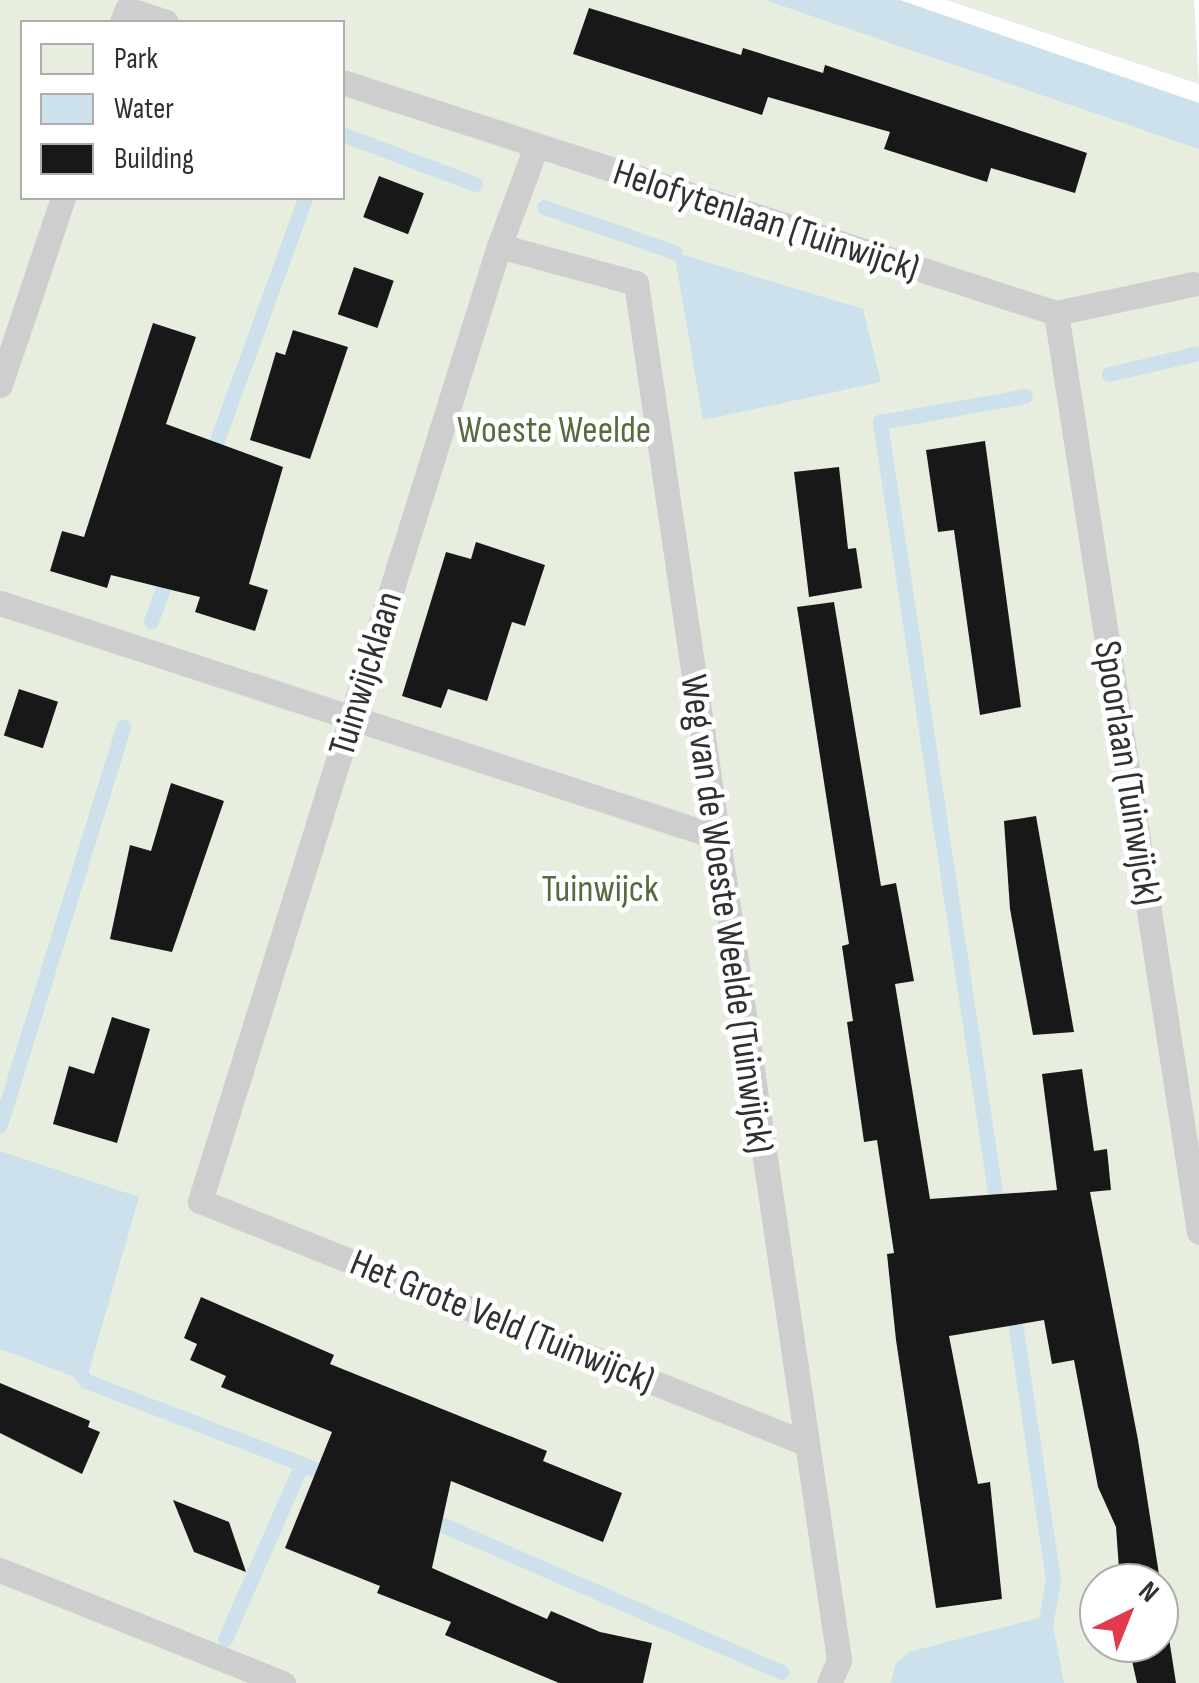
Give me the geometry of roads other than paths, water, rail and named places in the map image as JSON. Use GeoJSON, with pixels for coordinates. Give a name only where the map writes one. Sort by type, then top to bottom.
{"type":"FeatureCollection","features":[{"type":"Feature","properties":{"kind":"lane"},"geometry":{"type":"LineString","coordinates":[[124,16],[152,20]]}},
{"type":"Feature","properties":{"kind":"lane","name":"Helofytenlaan (Tuinwijck)"},"geometry":{"type":"LineString","coordinates":[[345,83],[1056,313],[1194,284]]}},
{"type":"Feature","properties":{"kind":"lane","name":"Tuinwijcklaan"},"geometry":{"type":"LineString","coordinates":[[200,1201],[498,246],[536,147]]}},
{"type":"Feature","properties":{"kind":"lane"},"geometry":{"type":"LineString","coordinates":[[0,385],[62,200]]}},
{"type":"Feature","properties":{"kind":"lane","name":"Weg van de Woeste Weelde (Tuinwijck)"},"geometry":{"type":"LineString","coordinates":[[498,246],[636,283],[714,836],[839,1660],[829,1683]]}},
{"type":"Feature","properties":{"kind":"lane","name":"Spoorlaan (Tuinwijck)"},"geometry":{"type":"LineString","coordinates":[[1056,313],[1199,1232]]}},
{"type":"Feature","properties":{"kind":"lane"},"geometry":{"type":"LineString","coordinates":[[0,603],[352,722],[714,836]]}},
{"type":"Feature","properties":{"kind":"lane","name":"Het Grote Veld (Tuinwijck)"},"geometry":{"type":"LineString","coordinates":[[200,1201],[805,1442]]}},
{"type":"Feature","properties":{"kind":"lane"},"geometry":{"type":"LineString","coordinates":[[0,1570],[282,1683]]}},
{"type":"Feature","properties":{"kind":"water"},"geometry":{"type":"Polygon","coordinates":[[[765,0],[900,0],[1199,103],[1199,149],[765,0]]]}},
{"type":"Feature","properties":{"kind":"water"},"geometry":{"type":"Polygon","coordinates":[[[674,252],[863,309],[881,382],[703,420],[674,252]]]}},
{"type":"Feature","properties":{"kind":"water"},"geometry":{"type":"Polygon","coordinates":[[[0,1151],[139,1197],[86,1381],[0,1349],[0,1151]]]}},
{"type":"Feature","properties":{"kind":"water"},"geometry":{"type":"Polygon","coordinates":[[[1051,1615],[1064,1683],[891,1683],[895,1665],[909,1652],[1051,1615]]]}},
{"type":"Feature","properties":{"kind":"waterway"},"geometry":{"type":"LineString","coordinates":[[345,135],[475,184]]}},
{"type":"Feature","properties":{"kind":"waterway"},"geometry":{"type":"LineString","coordinates":[[209,462],[304,200]]}},
{"type":"Feature","properties":{"kind":"waterway"},"geometry":{"type":"LineString","coordinates":[[544,207],[674,252]]}},
{"type":"Feature","properties":{"kind":"waterway"},"geometry":{"type":"LineString","coordinates":[[1109,374],[1199,353]]}},
{"type":"Feature","properties":{"kind":"waterway"},"geometry":{"type":"LineString","coordinates":[[998,1212],[880,422],[1025,396]]}},
{"type":"Feature","properties":{"kind":"waterway"},"geometry":{"type":"LineString","coordinates":[[151,621],[169,572]]}},
{"type":"Feature","properties":{"kind":"waterway"},"geometry":{"type":"LineString","coordinates":[[0,1125],[123,727]]}},
{"type":"Feature","properties":{"kind":"waterway"},"geometry":{"type":"LineString","coordinates":[[1013,1309],[1053,1580],[1044,1631]]}},
{"type":"Feature","properties":{"kind":"waterway"},"geometry":{"type":"LineString","coordinates":[[75,1366],[86,1381],[302,1464]]}},
{"type":"Feature","properties":{"kind":"waterway"},"geometry":{"type":"LineString","coordinates":[[225,1639],[302,1464],[332,1477]]}},
{"type":"Feature","properties":{"kind":"waterway"},"geometry":{"type":"LineString","coordinates":[[427,1518],[781,1672]]}},
{"type":"Feature","properties":{"kind":"park label","name":"Woeste Weelde"},"geometry":{"type":"Point","coordinates":[554,431]}},
{"type":"Feature","properties":{"kind":"park label","name":"Tuinwijck"},"geometry":{"type":"Point","coordinates":[600,890]}}]}
